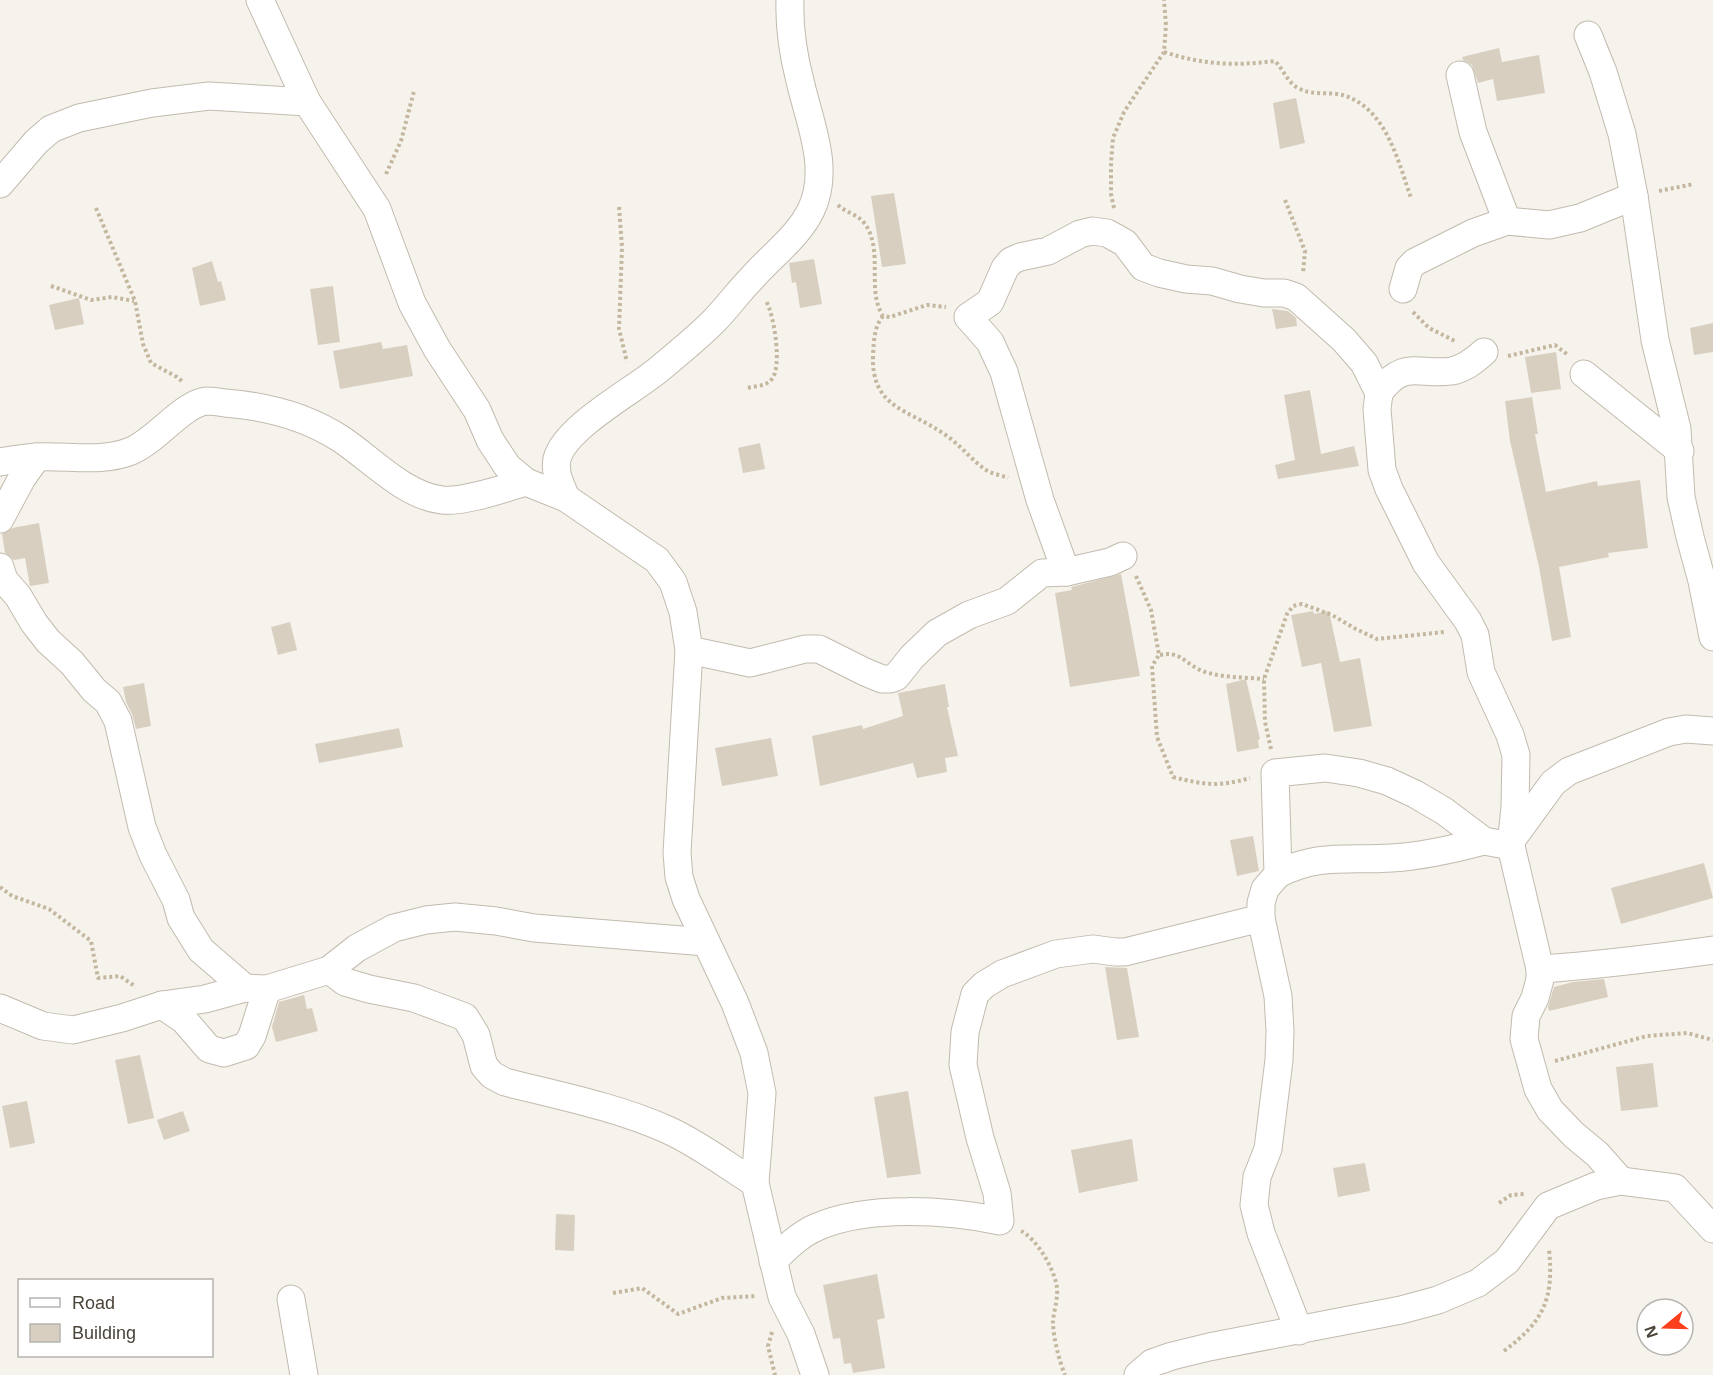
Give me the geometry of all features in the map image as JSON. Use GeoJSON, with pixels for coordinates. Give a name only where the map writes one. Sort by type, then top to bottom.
{"type":"FeatureCollection","features":[{"type":"Feature","properties":{"kind":"street"},"geometry":{"type":"LineString","coordinates":[[260,0],[307,102],[377,210],[412,303],[437,349],[477,410],[490,440],[507,466],[526,482],[566,498],[657,560],[673,582],[683,612],[689,650],[677,853],[679,877],[686,899],[735,1004],[754,1053],[762,1093],[754,1183],[782,1297],[801,1334],[815,1375]]}},
{"type":"Feature","properties":{"kind":"street"},"geometry":{"type":"LineString","coordinates":[[566,498],[556,472],[557,457],[571,436],[633,389],[711,324],[795,235],[812,209],[817,191],[818,174],[814,134],[800,84],[790,35],[790,0]]}},
{"type":"Feature","properties":{"kind":"street"},"geometry":{"type":"LineString","coordinates":[[1588,35],[1615,111],[1634,196],[1655,340],[1677,429],[1682,497],[1712,628]]}},
{"type":"Feature","properties":{"kind":"street"},"geometry":{"type":"LineString","coordinates":[[1460,75],[1473,132],[1507,222]]}},
{"type":"Feature","properties":{"kind":"street"},"geometry":{"type":"LineString","coordinates":[[0,184],[36,142],[51,129],[79,118],[152,103],[208,96],[307,102]]}},
{"type":"Feature","properties":{"kind":"street"},"geometry":{"type":"LineString","coordinates":[[1403,289],[1409,268],[1415,262],[1473,233],[1507,222],[1549,225],[1580,218],[1634,196]]}},
{"type":"Feature","properties":{"kind":"street"},"geometry":{"type":"LineString","coordinates":[[1066,572],[1040,500],[1005,372],[990,342],[968,317],[990,302],[1005,268],[1011,261],[1048,251],[1080,234],[1092,231],[1107,233],[1125,243],[1143,267],[1159,273],[1186,279],[1212,281],[1264,293],[1284,293],[1296,297],[1356,353],[1364,363],[1379,393]]}},
{"type":"Feature","properties":{"kind":"street"},"geometry":{"type":"LineString","coordinates":[[1484,352],[1469,365],[1453,370],[1406,371],[1387,382],[1379,393],[1377,409],[1382,470],[1426,563],[1460,608],[1475,635],[1481,672],[1510,735],[1516,755],[1515,807],[1502,843],[1540,969],[1535,998],[1526,1016],[1524,1039],[1538,1089],[1550,1110],[1574,1135],[1597,1154],[1621,1181]]}},
{"type":"Feature","properties":{"kind":"street"},"geometry":{"type":"LineString","coordinates":[[1584,374],[1680,451]]}},
{"type":"Feature","properties":{"kind":"street"},"geometry":{"type":"LineString","coordinates":[[0,462],[37,457],[105,456],[131,451],[158,434],[179,414],[205,401],[267,409],[302,419],[340,438],[393,478],[418,493],[443,501],[471,497],[526,482]]}},
{"type":"Feature","properties":{"kind":"street"},"geometry":{"type":"LineString","coordinates":[[0,519],[22,477],[37,457]]}},
{"type":"Feature","properties":{"kind":"street"},"geometry":{"type":"LineString","coordinates":[[689,650],[750,663],[805,650],[819,650],[882,679],[890,679],[896,677],[912,657],[937,633],[953,622],[1007,601],[1042,573],[1066,572],[1110,562],[1123,556]]}},
{"type":"Feature","properties":{"kind":"street"},"geometry":{"type":"LineString","coordinates":[[0,567],[4,580],[18,596],[34,623],[94,690],[108,702],[118,721],[142,827],[153,855],[176,900],[181,918],[201,950],[256,988]]}},
{"type":"Feature","properties":{"kind":"street"},"geometry":{"type":"LineString","coordinates":[[1299,1330],[1260,1233],[1254,1205],[1257,1177],[1269,1141],[1279,1060],[1278,996],[1261,918],[1261,903],[1265,889],[1278,874],[1297,864],[1322,860],[1416,856],[1502,843],[1553,783],[1569,771],[1669,732],[1686,729],[1713,731]]}},
{"type":"Feature","properties":{"kind":"street"},"geometry":{"type":"LineString","coordinates":[[1278,874],[1275,773],[1325,768],[1359,773],[1387,781],[1415,794],[1502,843]]}},
{"type":"Feature","properties":{"kind":"street"},"geometry":{"type":"LineString","coordinates":[[0,1008],[43,1026],[73,1030],[162,1005],[205,999],[329,970],[357,948],[394,928],[455,916],[534,928],[706,942]]}},
{"type":"Feature","properties":{"kind":"street"},"geometry":{"type":"LineString","coordinates":[[773,1261],[792,1243],[815,1228],[843,1217],[922,1211],[970,1215],[1000,1221],[997,1193],[980,1138],[963,1065],[964,1032],[975,994],[984,985],[1002,974],[1056,954],[1093,949],[1125,952],[1261,918]]}},
{"type":"Feature","properties":{"kind":"street"},"geometry":{"type":"LineString","coordinates":[[1540,969],[1602,965],[1713,950]]}},
{"type":"Feature","properties":{"kind":"street"},"geometry":{"type":"LineString","coordinates":[[329,970],[345,982],[414,998],[465,1017],[476,1035],[484,1066],[492,1075],[505,1082],[597,1105],[651,1123],[686,1139],[754,1183]]}},
{"type":"Feature","properties":{"kind":"street"},"geometry":{"type":"LineString","coordinates":[[162,1005],[184,1020],[209,1049],[224,1053],[246,1046],[252,1036],[256,988]]}},
{"type":"Feature","properties":{"kind":"street"},"geometry":{"type":"LineString","coordinates":[[1138,1375],[1152,1363],[1172,1356],[1429,1302],[1478,1283],[1507,1261],[1548,1206],[1596,1186],[1621,1181],[1675,1188],[1713,1229]]}},
{"type":"Feature","properties":{"kind":"street"},"geometry":{"type":"LineString","coordinates":[[291,1299],[304,1375]]}},
{"type":"Feature","properties":{"kind":"path"},"geometry":{"type":"LineString","coordinates":[[1125,243],[1111,194],[1113,138],[1124,112],[1164,52],[1166,25],[1164,0]]}},
{"type":"Feature","properties":{"kind":"path"},"geometry":{"type":"LineString","coordinates":[[1164,52],[1186,59],[1232,65],[1275,61],[1290,81],[1300,89],[1344,95],[1360,102],[1373,114],[1384,130],[1396,155],[1411,198]]}},
{"type":"Feature","properties":{"kind":"path"},"geometry":{"type":"LineString","coordinates":[[377,210],[388,166],[401,141],[414,91]]}},
{"type":"Feature","properties":{"kind":"path"},"geometry":{"type":"LineString","coordinates":[[818,174],[833,200],[864,222],[869,232],[875,253],[877,300],[884,316]]}},
{"type":"Feature","properties":{"kind":"path"},"geometry":{"type":"LineString","coordinates":[[1634,196],[1694,184]]}},
{"type":"Feature","properties":{"kind":"path"},"geometry":{"type":"LineString","coordinates":[[1285,200],[1305,251],[1305,265],[1296,297]]}},
{"type":"Feature","properties":{"kind":"path"},"geometry":{"type":"LineString","coordinates":[[619,207],[622,246],[619,329],[633,389]]}},
{"type":"Feature","properties":{"kind":"path"},"geometry":{"type":"LineString","coordinates":[[96,208],[135,301],[143,344],[151,363],[177,377],[205,401]]}},
{"type":"Feature","properties":{"kind":"path"},"geometry":{"type":"LineString","coordinates":[[748,388],[773,379],[776,357],[776,340],[771,313],[752,278]]}},
{"type":"Feature","properties":{"kind":"path"},"geometry":{"type":"LineString","coordinates":[[51,286],[91,300],[112,297],[135,301]]}},
{"type":"Feature","properties":{"kind":"path"},"geometry":{"type":"LineString","coordinates":[[884,316],[890,317],[927,305],[949,307],[968,317]]}},
{"type":"Feature","properties":{"kind":"path"},"geometry":{"type":"LineString","coordinates":[[884,316],[879,321],[874,335],[873,364],[877,385],[885,397],[902,412],[946,435],[988,471],[1019,483],[1032,491],[1040,500]]}},
{"type":"Feature","properties":{"kind":"path"},"geometry":{"type":"LineString","coordinates":[[1123,556],[1146,597],[1159,655],[1152,666],[1157,737],[1173,777],[1204,785],[1225,784],[1275,773],[1265,722],[1264,679],[1287,614],[1293,606],[1302,604],[1332,615],[1377,639],[1454,631],[1475,635]]}},
{"type":"Feature","properties":{"kind":"path"},"geometry":{"type":"LineString","coordinates":[[1159,655],[1170,653],[1210,675],[1264,679]]}},
{"type":"Feature","properties":{"kind":"path"},"geometry":{"type":"LineString","coordinates":[[0,887],[19,899],[49,909],[91,941],[98,978],[120,976],[162,1005]]}},
{"type":"Feature","properties":{"kind":"path"},"geometry":{"type":"LineString","coordinates":[[1531,1067],[1647,1036],[1687,1033],[1713,1040]]}},
{"type":"Feature","properties":{"kind":"path"},"geometry":{"type":"LineString","coordinates":[[1000,1221],[1029,1236],[1048,1263],[1057,1288],[1053,1324],[1061,1366],[1065,1375]]}},
{"type":"Feature","properties":{"kind":"path"},"geometry":{"type":"LineString","coordinates":[[613,1293],[642,1288],[678,1314],[722,1298],[782,1297],[768,1346],[775,1375]]}},
{"type":"Feature","properties":{"kind":"building"},"geometry":{"type":"Polygon","coordinates":[[[1499,48],[1502,62],[1539,55],[1545,93],[1497,101],[1493,79],[1478,83],[1472,65],[1462,57],[1499,48]]]}},
{"type":"Feature","properties":{"kind":"building"},"geometry":{"type":"Polygon","coordinates":[[[1296,98],[1305,143],[1280,149],[1273,103],[1296,98]]]}},
{"type":"Feature","properties":{"kind":"building"},"geometry":{"type":"Polygon","coordinates":[[[894,193],[906,264],[882,267],[871,196],[894,193]]]}},
{"type":"Feature","properties":{"kind":"building"},"geometry":{"type":"Polygon","coordinates":[[[814,259],[822,304],[800,308],[796,282],[792,283],[789,263],[814,259]]]}},
{"type":"Feature","properties":{"kind":"building"},"geometry":{"type":"Polygon","coordinates":[[[212,261],[226,300],[200,306],[192,268],[212,261]]]}},
{"type":"Feature","properties":{"kind":"building"},"geometry":{"type":"Polygon","coordinates":[[[333,286],[340,342],[318,345],[310,289],[333,286]]]}},
{"type":"Feature","properties":{"kind":"building"},"geometry":{"type":"Polygon","coordinates":[[[79,298],[84,324],[55,330],[49,305],[79,298]]]}},
{"type":"Feature","properties":{"kind":"building"},"geometry":{"type":"Polygon","coordinates":[[[1272,309],[1288,311],[1296,318],[1297,326],[1276,329],[1272,309]]]}},
{"type":"Feature","properties":{"kind":"building"},"geometry":{"type":"Polygon","coordinates":[[[1713,323],[1713,352],[1694,355],[1690,328],[1713,323]]]}},
{"type":"Feature","properties":{"kind":"building"},"geometry":{"type":"Polygon","coordinates":[[[381,342],[383,349],[407,345],[413,376],[340,389],[333,351],[381,342]]]}},
{"type":"Feature","properties":{"kind":"building"},"geometry":{"type":"Polygon","coordinates":[[[1556,352],[1561,389],[1531,393],[1525,357],[1556,352]]]}},
{"type":"Feature","properties":{"kind":"building"},"geometry":{"type":"Polygon","coordinates":[[[1310,390],[1321,454],[1354,446],[1359,466],[1278,479],[1275,465],[1295,460],[1284,395],[1310,390]]]}},
{"type":"Feature","properties":{"kind":"building"},"geometry":{"type":"Polygon","coordinates":[[[1532,397],[1538,434],[1535,434],[1546,492],[1597,481],[1598,486],[1640,480],[1648,548],[1608,553],[1609,557],[1559,567],[1571,637],[1552,641],[1539,567],[1510,441],[1505,401],[1532,397]]]}},
{"type":"Feature","properties":{"kind":"building"},"geometry":{"type":"Polygon","coordinates":[[[760,443],[765,469],[743,473],[738,448],[760,443]]]}},
{"type":"Feature","properties":{"kind":"building"},"geometry":{"type":"Polygon","coordinates":[[[39,523],[49,583],[30,586],[25,558],[14,560],[5,553],[2,534],[12,528],[39,523]]]}},
{"type":"Feature","properties":{"kind":"building"},"geometry":{"type":"Polygon","coordinates":[[[1121,574],[1140,676],[1070,687],[1055,593],[1072,590],[1071,587],[1121,574]]]}},
{"type":"Feature","properties":{"kind":"building"},"geometry":{"type":"Polygon","coordinates":[[[1313,611],[1314,614],[1329,611],[1340,662],[1360,658],[1372,726],[1334,732],[1321,663],[1302,667],[1291,615],[1313,611]]]}},
{"type":"Feature","properties":{"kind":"building"},"geometry":{"type":"Polygon","coordinates":[[[290,622],[297,650],[278,655],[271,627],[290,622]]]}},
{"type":"Feature","properties":{"kind":"building"},"geometry":{"type":"Polygon","coordinates":[[[1246,679],[1260,739],[1258,740],[1259,748],[1237,752],[1226,684],[1246,679]]]}},
{"type":"Feature","properties":{"kind":"building"},"geometry":{"type":"Polygon","coordinates":[[[144,683],[151,726],[136,729],[123,687],[144,683]]]}},
{"type":"Feature","properties":{"kind":"building"},"geometry":{"type":"Polygon","coordinates":[[[945,684],[949,707],[947,707],[958,756],[945,758],[947,772],[917,778],[913,763],[820,786],[812,736],[862,725],[863,729],[903,716],[898,693],[945,684]]]}},
{"type":"Feature","properties":{"kind":"building"},"geometry":{"type":"Polygon","coordinates":[[[399,728],[403,747],[319,763],[315,744],[399,728]]]}},
{"type":"Feature","properties":{"kind":"building"},"geometry":{"type":"Polygon","coordinates":[[[771,738],[778,776],[722,786],[715,748],[771,738]]]}},
{"type":"Feature","properties":{"kind":"building"},"geometry":{"type":"Polygon","coordinates":[[[1253,836],[1259,871],[1237,876],[1230,840],[1253,836]]]}},
{"type":"Feature","properties":{"kind":"building"},"geometry":{"type":"Polygon","coordinates":[[[1704,863],[1713,898],[1621,924],[1611,888],[1704,863]]]}},
{"type":"Feature","properties":{"kind":"building"},"geometry":{"type":"Polygon","coordinates":[[[1105,967],[1127,968],[1139,1037],[1117,1040],[1105,967]]]}},
{"type":"Feature","properties":{"kind":"building"},"geometry":{"type":"Polygon","coordinates":[[[1604,979],[1608,997],[1549,1011],[1554,987],[1573,982],[1604,979]]]}},
{"type":"Feature","properties":{"kind":"building"},"geometry":{"type":"Polygon","coordinates":[[[304,995],[307,1009],[312,1008],[318,1031],[276,1042],[272,1027],[279,1002],[304,995]]]}},
{"type":"Feature","properties":{"kind":"building"},"geometry":{"type":"Polygon","coordinates":[[[140,1055],[154,1118],[128,1124],[115,1060],[140,1055]]]}},
{"type":"Feature","properties":{"kind":"building"},"geometry":{"type":"Polygon","coordinates":[[[1653,1063],[1658,1107],[1621,1111],[1616,1067],[1653,1063]]]}},
{"type":"Feature","properties":{"kind":"building"},"geometry":{"type":"Polygon","coordinates":[[[908,1091],[921,1174],[887,1178],[874,1097],[908,1091]]]}},
{"type":"Feature","properties":{"kind":"building"},"geometry":{"type":"Polygon","coordinates":[[[27,1101],[35,1143],[10,1148],[2,1106],[27,1101]]]}},
{"type":"Feature","properties":{"kind":"building"},"geometry":{"type":"Polygon","coordinates":[[[183,1111],[190,1131],[164,1140],[157,1120],[183,1111]]]}},
{"type":"Feature","properties":{"kind":"building"},"geometry":{"type":"Polygon","coordinates":[[[1132,1139],[1138,1181],[1079,1193],[1071,1150],[1132,1139]]]}},
{"type":"Feature","properties":{"kind":"building"},"geometry":{"type":"Polygon","coordinates":[[[1365,1163],[1370,1191],[1338,1197],[1333,1168],[1365,1163]]]}},
{"type":"Feature","properties":{"kind":"building"},"geometry":{"type":"Polygon","coordinates":[[[556,1214],[575,1215],[574,1251],[555,1250],[556,1214]]]}},
{"type":"Feature","properties":{"kind":"building"},"geometry":{"type":"Polygon","coordinates":[[[877,1274],[885,1318],[877,1320],[885,1368],[853,1373],[851,1363],[844,1364],[840,1338],[833,1339],[823,1285],[877,1274]]]}}]}
